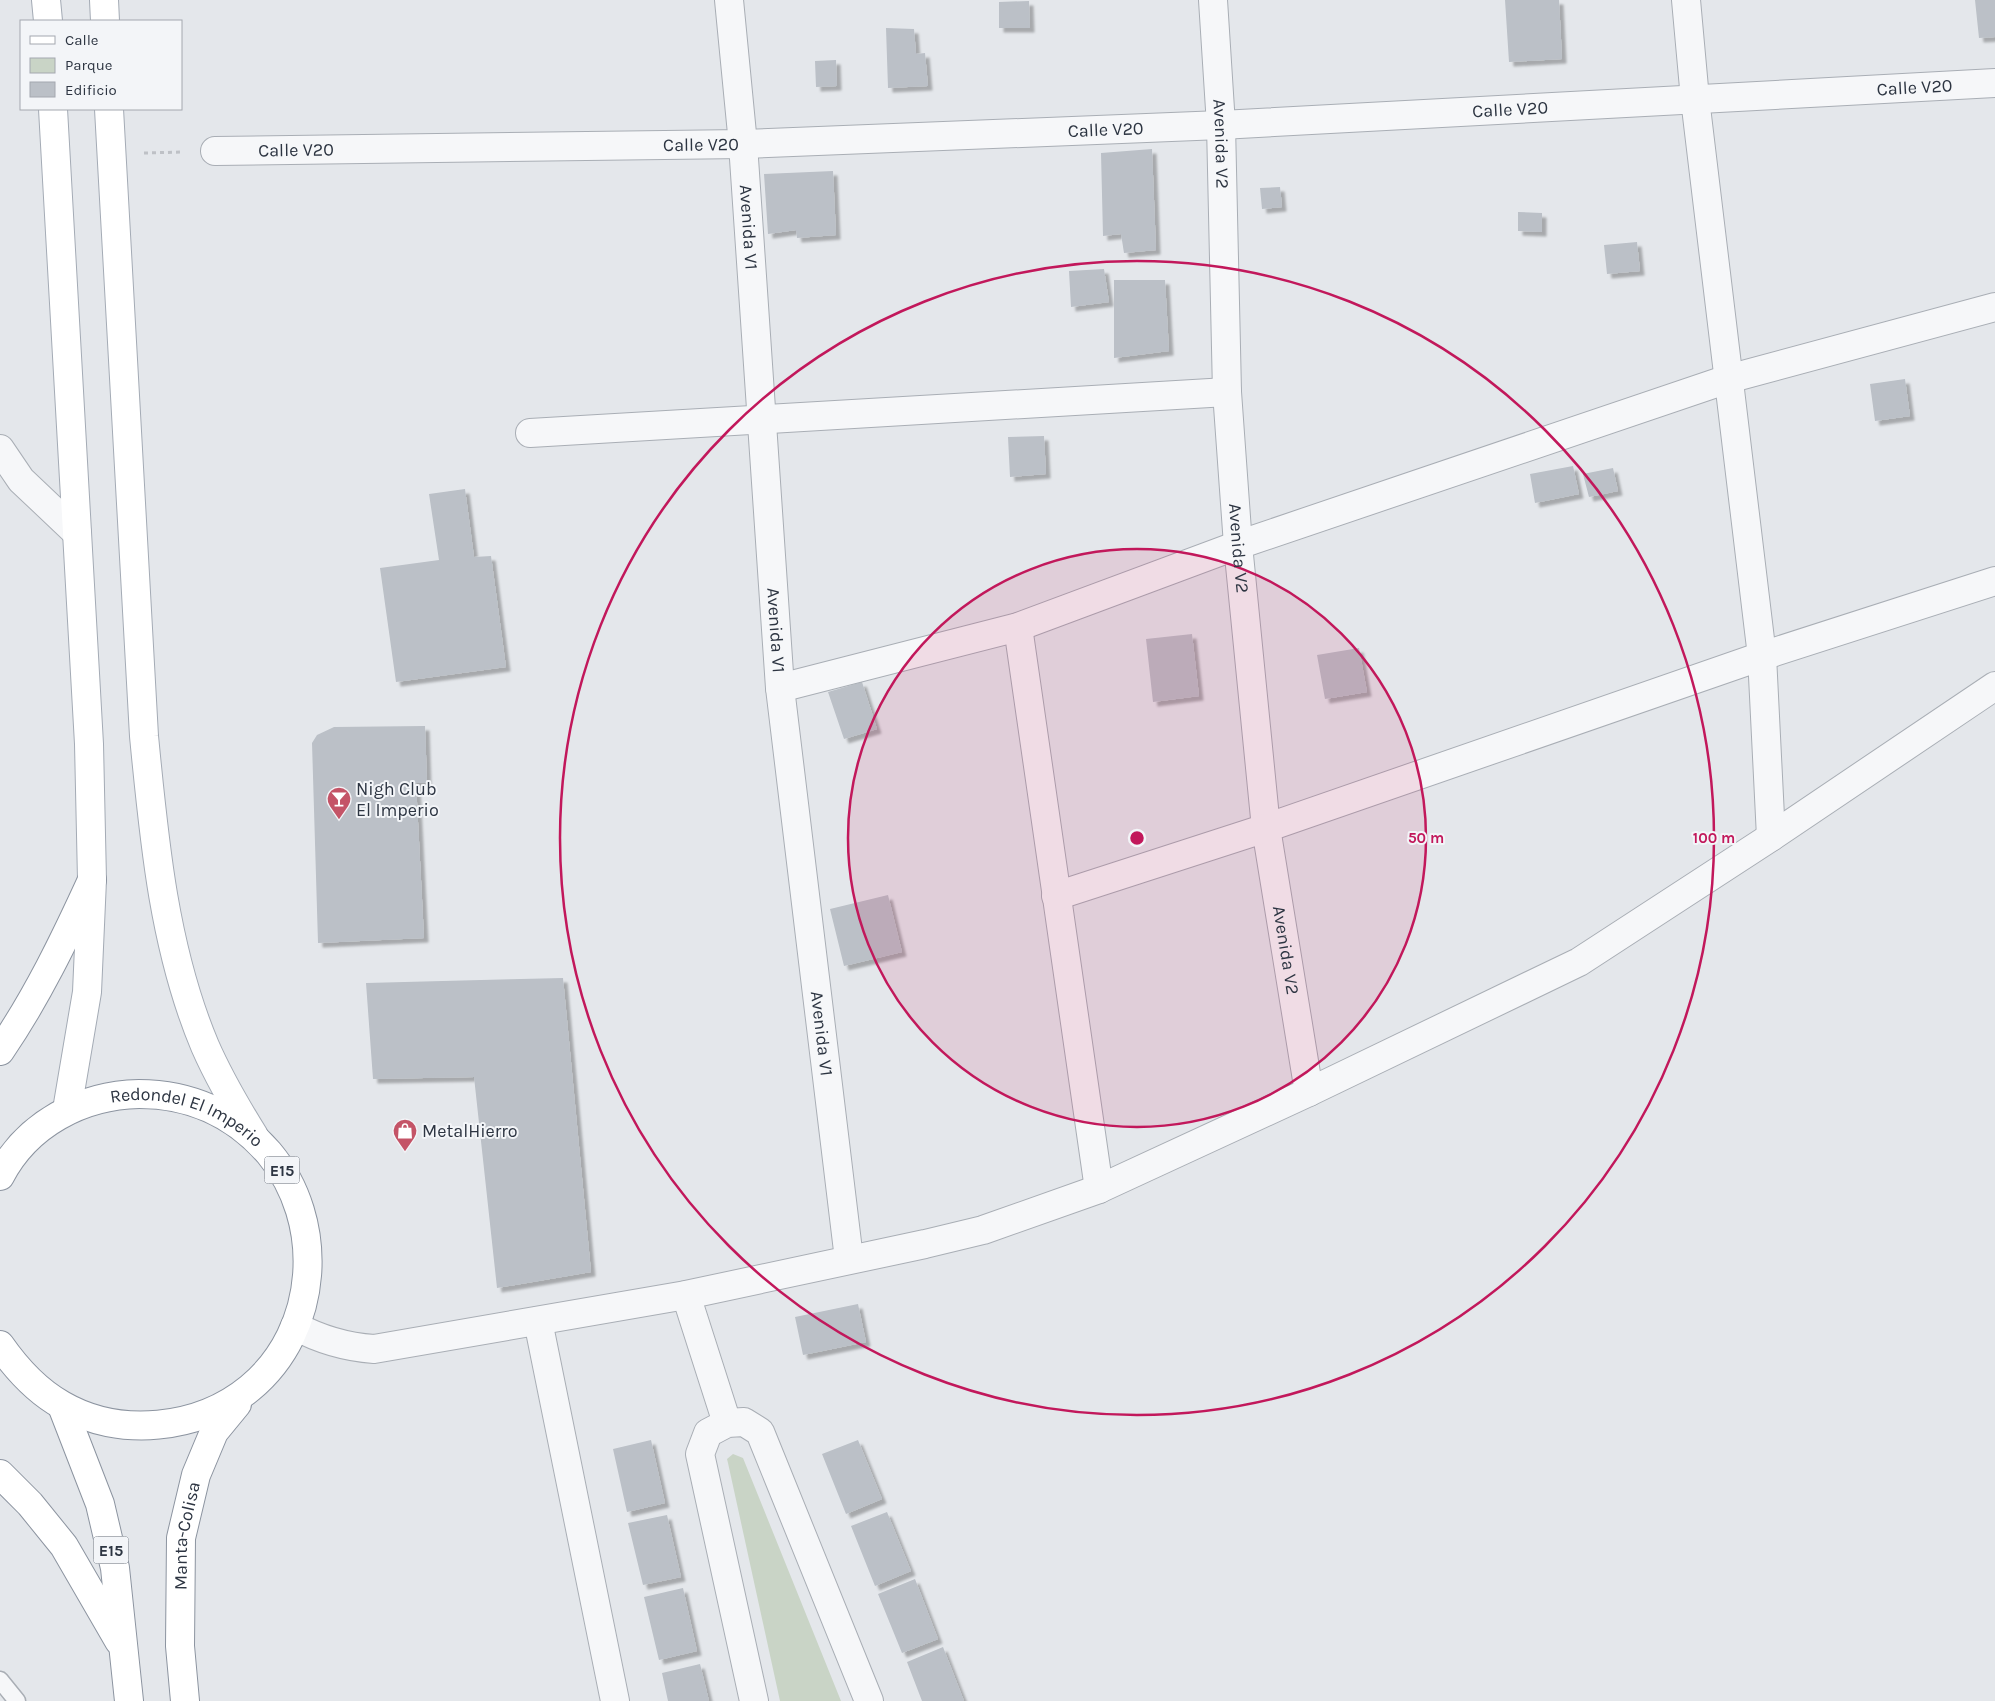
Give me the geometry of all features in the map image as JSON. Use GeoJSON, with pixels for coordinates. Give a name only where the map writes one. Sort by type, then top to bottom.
{"type":"FeatureCollection","features":[{"type":"Feature","properties":{"kind":"main road"},"geometry":{"type":"LineString","coordinates":[[46,0],[48,20]]}},
{"type":"Feature","properties":{"kind":"main road"},"geometry":{"type":"LineString","coordinates":[[104,0],[105,20]]}},
{"type":"Feature","properties":{"kind":"main road"},"geometry":{"type":"LineString","coordinates":[[53,110],[89,744],[92,880],[87,992],[67,1110]]}},
{"type":"Feature","properties":{"kind":"main road"},"geometry":{"type":"LineString","coordinates":[[109,110],[144,736],[162,886],[182,973],[205,1046],[227,1092],[254,1136]]}},
{"type":"Feature","properties":{"kind":"main road"},"geometry":{"type":"LineString","coordinates":[[0,1051],[26,1014],[54,962],[92,880]]}},
{"type":"Feature","properties":{"kind":"main road","name":"Redondel El Imperio"},"geometry":{"type":"LineString","coordinates":[[0,1176],[8,1161],[42,1125],[67,1110],[115,1095],[164,1094],[213,1108],[254,1136],[281,1168],[300,1205],[308,1245],[307,1286],[295,1326],[276,1360],[250,1388],[207,1414],[159,1426],[109,1423],[62,1406],[32,1384],[0,1345]]}},
{"type":"Feature","properties":{"kind":"main road","name":"E15"},"geometry":{"type":"LineString","coordinates":[[0,1146],[42,1125]]}},
{"type":"Feature","properties":{"kind":"main road"},"geometry":{"type":"LineString","coordinates":[[0,1381],[32,1384]]}},
{"type":"Feature","properties":{"kind":"main road","name":"Manta-Colisa"},"geometry":{"type":"LineString","coordinates":[[185,1701],[180,1646],[181,1538],[196,1475],[214,1432],[250,1388]]}},
{"type":"Feature","properties":{"kind":"main road","name":"E15"},"geometry":{"type":"LineString","coordinates":[[62,1406],[100,1504],[115,1568],[129,1701]]}},
{"type":"Feature","properties":{"kind":"main road"},"geometry":{"type":"LineString","coordinates":[[0,1474],[30,1504],[64,1546],[124,1650]]}},
{"type":"Feature","properties":{"kind":"street","name":"Avenida V1"},"geometry":{"type":"LineString","coordinates":[[729,0],[743,144],[780,688],[849,1259]]}},
{"type":"Feature","properties":{"kind":"street","name":"Avenida V2"},"geometry":{"type":"LineString","coordinates":[[1213,0],[1222,126],[1227,392],[1238,545],[1266,828],[1308,1092]]}},
{"type":"Feature","properties":{"kind":"street"},"geometry":{"type":"LineString","coordinates":[[1686,0],[1695,99],[1762,656],[1770,837]]}},
{"type":"Feature","properties":{"kind":"street","name":"Calle V20"},"geometry":{"type":"LineString","coordinates":[[215,151],[743,144],[1222,126],[1995,82]]}},
{"type":"Feature","properties":{"kind":"street"},"geometry":{"type":"LineString","coordinates":[[780,688],[1018,627],[1238,545],[1728,379],[1995,307]]}},
{"type":"Feature","properties":{"kind":"street"},"geometry":{"type":"LineString","coordinates":[[530,433],[763,421],[1227,392]]}},
{"type":"Feature","properties":{"kind":"street"},"geometry":{"type":"LineString","coordinates":[[0,450],[21,480],[77,533]]}},
{"type":"Feature","properties":{"kind":"street"},"geometry":{"type":"LineString","coordinates":[[1056,896],[1266,828],[1762,656],[1995,581]]}},
{"type":"Feature","properties":{"kind":"street"},"geometry":{"type":"LineString","coordinates":[[1018,627],[1099,1189]]}},
{"type":"Feature","properties":{"kind":"street"},"geometry":{"type":"LineString","coordinates":[[295,1326],[333,1343],[374,1349],[686,1295],[983,1230],[1099,1189],[1308,1092],[1579,962],[1995,686]]}},
{"type":"Feature","properties":{"kind":"street"},"geometry":{"type":"LineString","coordinates":[[686,1295],[727,1423]]}},
{"type":"Feature","properties":{"kind":"street"},"geometry":{"type":"LineString","coordinates":[[538,1321],[615,1701]]}},
{"type":"Feature","properties":{"kind":"street"},"geometry":{"type":"LineString","coordinates":[[754,1701],[700,1454],[708,1433],[727,1423],[744,1422],[760,1432],[869,1701]]}},
{"type":"Feature","properties":{"kind":"lane"},"geometry":{"type":"LineString","coordinates":[[0,1680],[17,1701]]}},
{"type":"Feature","properties":{"kind":"path"},"geometry":{"type":"LineString","coordinates":[[111,154],[215,151]]}},
{"type":"Feature","properties":{"kind":"green space"},"geometry":{"type":"Polygon","coordinates":[[[733,1454],[743,1458],[841,1701],[780,1701],[727,1459],[733,1454]]]}},
{"type":"Feature","properties":{"kind":"building"},"geometry":{"type":"Polygon","coordinates":[[[1505,0],[1559,0],[1562,59],[1509,62],[1505,0]]]}},
{"type":"Feature","properties":{"kind":"building"},"geometry":{"type":"Polygon","coordinates":[[[1975,0],[1995,0],[1995,37],[1979,38],[1975,0]]]}},
{"type":"Feature","properties":{"kind":"building"},"geometry":{"type":"Polygon","coordinates":[[[1029,1],[1030,28],[999,28],[999,2],[1029,1]]]}},
{"type":"Feature","properties":{"kind":"building"},"geometry":{"type":"Polygon","coordinates":[[[886,28],[914,29],[916,54],[925,53],[928,86],[888,88],[886,28]]]}},
{"type":"Feature","properties":{"kind":"building"},"geometry":{"type":"Polygon","coordinates":[[[836,60],[837,86],[816,87],[815,61],[836,60]]]}},
{"type":"Feature","properties":{"kind":"building"},"geometry":{"type":"Polygon","coordinates":[[[1152,149],[1156,250],[1124,253],[1121,234],[1103,236],[1101,153],[1152,149]]]}},
{"type":"Feature","properties":{"kind":"building"},"geometry":{"type":"Polygon","coordinates":[[[833,171],[836,235],[797,238],[796,230],[768,234],[764,174],[833,171]]]}},
{"type":"Feature","properties":{"kind":"building"},"geometry":{"type":"Polygon","coordinates":[[[1280,187],[1282,207],[1262,209],[1260,188],[1280,187]]]}},
{"type":"Feature","properties":{"kind":"building"},"geometry":{"type":"Polygon","coordinates":[[[1518,212],[1542,213],[1542,232],[1518,231],[1518,212]]]}},
{"type":"Feature","properties":{"kind":"building"},"geometry":{"type":"Polygon","coordinates":[[[1637,242],[1640,271],[1607,274],[1604,245],[1637,242]]]}},
{"type":"Feature","properties":{"kind":"building"},"geometry":{"type":"Polygon","coordinates":[[[1104,269],[1109,302],[1071,307],[1069,271],[1104,269]]]}},
{"type":"Feature","properties":{"kind":"building"},"geometry":{"type":"Polygon","coordinates":[[[1114,280],[1165,280],[1169,351],[1114,358],[1114,280]]]}},
{"type":"Feature","properties":{"kind":"building"},"geometry":{"type":"Polygon","coordinates":[[[1905,379],[1910,416],[1875,421],[1870,384],[1905,379]]]}},
{"type":"Feature","properties":{"kind":"building"},"geometry":{"type":"Polygon","coordinates":[[[1044,436],[1046,474],[1010,477],[1008,437],[1044,436]]]}},
{"type":"Feature","properties":{"kind":"building"},"geometry":{"type":"Polygon","coordinates":[[[1573,466],[1579,494],[1535,503],[1530,474],[1573,466]]]}},
{"type":"Feature","properties":{"kind":"building"},"geometry":{"type":"Polygon","coordinates":[[[1613,468],[1618,491],[1589,497],[1583,474],[1613,468]]]}},
{"type":"Feature","properties":{"kind":"building"},"geometry":{"type":"Polygon","coordinates":[[[465,489],[474,557],[491,556],[506,667],[396,682],[380,568],[439,560],[429,494],[465,489]]]}},
{"type":"Feature","properties":{"kind":"building"},"geometry":{"type":"Polygon","coordinates":[[[1192,634],[1199,696],[1153,702],[1146,639],[1192,634]]]}},
{"type":"Feature","properties":{"kind":"building"},"geometry":{"type":"Polygon","coordinates":[[[1359,648],[1367,692],[1325,699],[1317,655],[1359,648]]]}},
{"type":"Feature","properties":{"kind":"building"},"geometry":{"type":"Polygon","coordinates":[[[862,682],[877,729],[844,739],[828,692],[862,682]]]}},
{"type":"Feature","properties":{"kind":"building"},"geometry":{"type":"Polygon","coordinates":[[[425,726],[427,783],[416,783],[424,938],[318,943],[312,743],[317,735],[334,727],[425,726]]]}},
{"type":"Feature","properties":{"kind":"building"},"geometry":{"type":"Polygon","coordinates":[[[888,895],[902,952],[844,966],[830,909],[888,895]]]}},
{"type":"Feature","properties":{"kind":"building"},"geometry":{"type":"Polygon","coordinates":[[[563,978],[591,1272],[497,1288],[474,1077],[373,1079],[366,983],[563,978]]]}},
{"type":"Feature","properties":{"kind":"building"},"geometry":{"type":"Polygon","coordinates":[[[858,1304],[866,1342],[803,1355],[795,1317],[858,1304]]]}},
{"type":"Feature","properties":{"kind":"building"},"geometry":{"type":"Polygon","coordinates":[[[651,1440],[665,1503],[627,1512],[613,1449],[651,1440]]]}},
{"type":"Feature","properties":{"kind":"building"},"geometry":{"type":"Polygon","coordinates":[[[858,1440],[882,1499],[846,1514],[822,1454],[858,1440]]]}},
{"type":"Feature","properties":{"kind":"building"},"geometry":{"type":"Polygon","coordinates":[[[887,1512],[911,1571],[875,1586],[851,1526],[887,1512]]]}},
{"type":"Feature","properties":{"kind":"building"},"geometry":{"type":"Polygon","coordinates":[[[667,1515],[681,1577],[643,1585],[628,1523],[667,1515]]]}},
{"type":"Feature","properties":{"kind":"building"},"geometry":{"type":"Polygon","coordinates":[[[915,1579],[938,1639],[902,1653],[878,1594],[915,1579]]]}},
{"type":"Feature","properties":{"kind":"building"},"geometry":{"type":"Polygon","coordinates":[[[683,1588],[697,1651],[659,1660],[644,1597],[683,1588]]]}},
{"type":"Feature","properties":{"kind":"building"},"geometry":{"type":"Polygon","coordinates":[[[943,1647],[964,1701],[922,1701],[907,1662],[943,1647]]]}},
{"type":"Feature","properties":{"kind":"building"},"geometry":{"type":"Polygon","coordinates":[[[700,1664],[709,1701],[668,1701],[662,1673],[700,1664]]]}},
{"type":"Feature","properties":{"kind":"place","name":"Nigh Club El Imperio"},"geometry":{"type":"Point","coordinates":[339,820]}},
{"type":"Feature","properties":{"kind":"place","name":"MetalHierro"},"geometry":{"type":"Point","coordinates":[405,1152]}}]}
